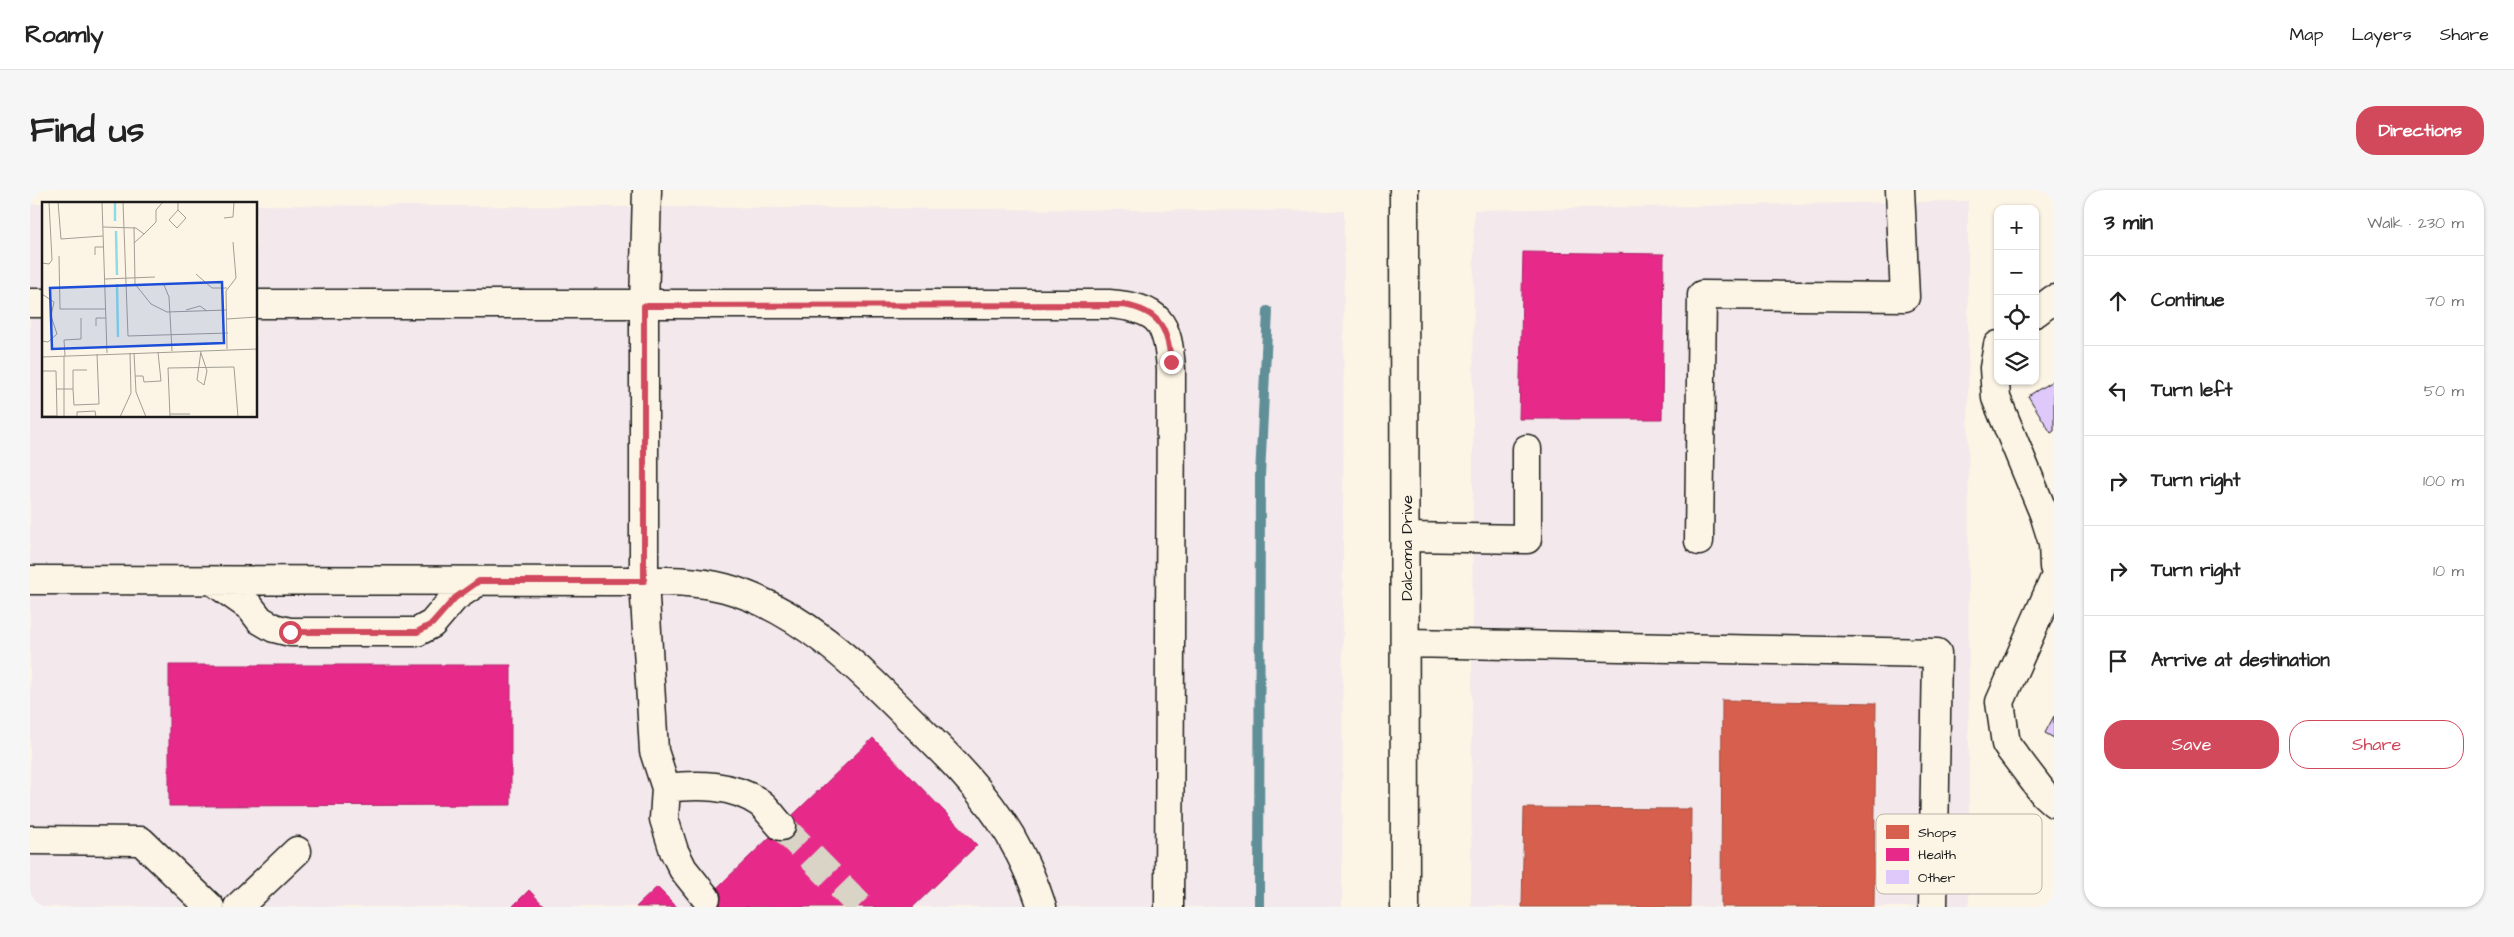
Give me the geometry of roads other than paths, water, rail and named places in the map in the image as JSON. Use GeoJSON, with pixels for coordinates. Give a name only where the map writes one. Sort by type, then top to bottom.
{"type":"FeatureCollection","features":[{"type":"Feature","properties":{"kind":"street"},"geometry":{"type":"LineString","coordinates":[[647,190],[644,306],[644,581],[654,751],[666,788],[664,819],[674,850],[683,869],[706,898]]}},
{"type":"Feature","properties":{"kind":"street","name":"Dalcoma Drive"},"geometry":{"type":"LineString","coordinates":[[1404,190],[1406,537],[1405,907]]}},
{"type":"Feature","properties":{"kind":"street"},"geometry":{"type":"LineString","coordinates":[[1699,541],[1702,296],[1905,298],[1900,190]]}},
{"type":"Feature","properties":{"kind":"street"},"geometry":{"type":"LineString","coordinates":[[2039,310],[2054,299]]}},
{"type":"Feature","properties":{"kind":"street"},"geometry":{"type":"LineString","coordinates":[[258,304],[644,306],[1109,304],[1142,308],[1156,318],[1166,332],[1171,370],[1168,907]]}},
{"type":"Feature","properties":{"kind":"street"},"geometry":{"type":"LineString","coordinates":[[1995,385],[1996,398],[2044,514],[2053,543],[2054,567]]}},
{"type":"Feature","properties":{"kind":"street"},"geometry":{"type":"LineString","coordinates":[[1406,537],[1527,539],[1527,449]]}},
{"type":"Feature","properties":{"kind":"street"},"geometry":{"type":"LineString","coordinates":[[30,580],[644,581],[680,582],[724,588],[766,604],[806,627],[861,671],[944,752],[980,793],[1009,834],[1032,876],[1042,907]]}},
{"type":"Feature","properties":{"kind":"street"},"geometry":{"type":"LineString","coordinates":[[2054,580],[2000,702],[2006,744],[2044,794],[2054,803]]}},
{"type":"Feature","properties":{"kind":"street"},"geometry":{"type":"LineString","coordinates":[[213,581],[234,594],[250,607],[260,620],[274,628],[290,632],[394,633],[417,632],[432,624],[455,598],[479,581]]}},
{"type":"Feature","properties":{"kind":"street"},"geometry":{"type":"LineString","coordinates":[[1406,643],[1937,653],[1934,814]]}},
{"type":"Feature","properties":{"kind":"street"},"geometry":{"type":"LineString","coordinates":[[666,788],[695,785],[729,789],[760,803],[781,826]]}},
{"type":"Feature","properties":{"kind":"street"},"geometry":{"type":"LineString","coordinates":[[30,840],[142,841],[210,907]]}},
{"type":"Feature","properties":{"kind":"street"},"geometry":{"type":"LineString","coordinates":[[238,907],[297,851]]}},
{"type":"Feature","properties":{"kind":"street"},"geometry":{"type":"LineString","coordinates":[[1933,894],[1933,907]]}},
{"type":"Feature","properties":{"kind":"waterway"},"geometry":{"type":"LineString","coordinates":[[1259,907],[1260,476],[1268,311]]}},
{"type":"Feature","properties":{"kind":"tunnel"},"geometry":{"type":"LineString","coordinates":[[781,826],[861,907]]}}]}
